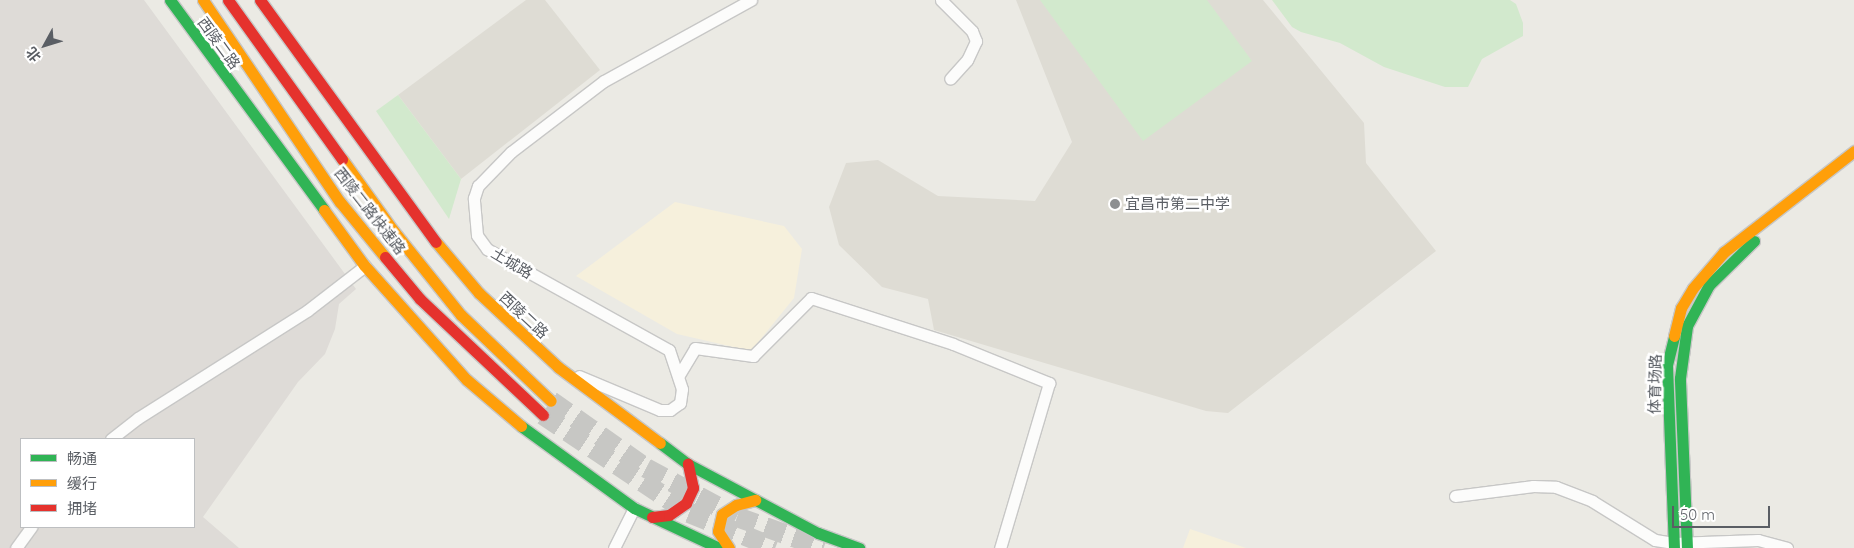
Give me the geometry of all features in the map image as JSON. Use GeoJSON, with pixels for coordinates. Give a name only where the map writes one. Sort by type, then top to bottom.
{"type":"FeatureCollection","features":[{"type":"Feature","properties":{"kind":"main road","name":"西陵二路"},"geometry":{"type":"LineString","coordinates":[[170,0],[365,266],[467,380],[531,434],[634,508],[719,548]]}},
{"type":"Feature","properties":{"kind":"main road"},"geometry":{"type":"LineString","coordinates":[[190,0],[252,73]]}},
{"type":"Feature","properties":{"kind":"main road","name":"西陵二路快速路"},"geometry":{"type":"LineString","coordinates":[[203,0],[340,202],[420,299],[543,415]]}},
{"type":"Feature","properties":{"kind":"main road","name":"西陵二路快速路"},"geometry":{"type":"LineString","coordinates":[[228,0],[338,158],[461,315],[551,401]]}},
{"type":"Feature","properties":{"kind":"main road"},"geometry":{"type":"LineString","coordinates":[[242,0],[338,158]]}},
{"type":"Feature","properties":{"kind":"main road","name":"西陵二路"},"geometry":{"type":"LineString","coordinates":[[260,0],[417,220],[479,293],[558,368],[688,464],[818,533],[859,548]]}},
{"type":"Feature","properties":{"kind":"main road","name":"体育场路"},"geometry":{"type":"LineString","coordinates":[[1674,545],[1667,365],[1681,308],[1693,288],[1724,252],[1854,151]]}},
{"type":"Feature","properties":{"kind":"main road","name":"体育场路"},"geometry":{"type":"LineString","coordinates":[[1687,545],[1680,378],[1684,343],[1694,308],[1709,285],[1752,243],[1854,163]]}},
{"type":"Feature","properties":{"kind":"main road"},"geometry":{"type":"LineString","coordinates":[[652,517],[669,515],[686,503],[692,488],[688,464]]}},
{"type":"Feature","properties":{"kind":"main road"},"geometry":{"type":"LineString","coordinates":[[729,548],[718,531],[722,514],[736,505],[755,500]]}},
{"type":"Feature","properties":{"kind":"street","name":"土城路"},"geometry":{"type":"LineString","coordinates":[[558,368],[647,406],[670,410],[680,403],[679,375],[669,350],[487,249],[477,235],[474,198],[486,175],[511,152],[604,81],[751,0]]}},
{"type":"Feature","properties":{"kind":"street"},"geometry":{"type":"LineString","coordinates":[[941,0],[972,31],[976,41],[967,60],[950,78]]}},
{"type":"Feature","properties":{"kind":"street"},"geometry":{"type":"LineString","coordinates":[[112,438],[138,418],[308,310],[365,266]]}},
{"type":"Feature","properties":{"kind":"street"},"geometry":{"type":"LineString","coordinates":[[679,375],[695,348],[753,356],[811,298],[953,344],[1049,383],[1000,548]]}},
{"type":"Feature","properties":{"kind":"street"},"geometry":{"type":"LineString","coordinates":[[1455,496],[1533,486],[1556,487],[1592,501],[1655,540],[1674,545],[1758,540],[1787,548]]}},
{"type":"Feature","properties":{"kind":"street"},"geometry":{"type":"LineString","coordinates":[[614,548],[634,508]]}},
{"type":"Feature","properties":{"kind":"street"},"geometry":{"type":"LineString","coordinates":[[16,548],[30,528]]}},
{"type":"Feature","properties":{"kind":"shaded area"},"geometry":{"type":"Polygon","coordinates":[[[0,0],[144,0],[356,289],[339,304],[335,329],[325,354],[298,382],[203,517],[239,548],[0,548],[0,0]]]}},
{"type":"Feature","properties":{"kind":"shaded area"},"geometry":{"type":"Polygon","coordinates":[[[526,0],[545,0],[600,70],[461,179],[398,95],[526,0]]]}},
{"type":"Feature","properties":{"kind":"shaded area","name":"宜昌市第二中学"},"geometry":{"type":"Polygon","coordinates":[[[1016,0],[1263,0],[1364,123],[1366,163],[1436,251],[1228,413],[1206,411],[934,330],[928,299],[882,287],[839,245],[829,207],[846,163],[878,160],[938,196],[1035,201],[1072,142],[1016,0]]]}},
{"type":"Feature","properties":{"kind":"shaded area"},"geometry":{"type":"Polygon","coordinates":[[[675,202],[784,226],[802,249],[794,298],[751,351],[677,334],[576,276],[675,202]]]}},
{"type":"Feature","properties":{"kind":"shaded area"},"geometry":{"type":"Polygon","coordinates":[[[1190,529],[1246,548],[1183,548],[1190,529]]]}},
{"type":"Feature","properties":{"kind":"green space"},"geometry":{"type":"Polygon","coordinates":[[[1040,0],[1207,0],[1252,61],[1143,141],[1040,0]]]}},
{"type":"Feature","properties":{"kind":"green space"},"geometry":{"type":"Polygon","coordinates":[[[1272,0],[1510,0],[1516,4],[1523,23],[1523,36],[1482,59],[1468,87],[1445,87],[1384,67],[1340,43],[1301,32],[1292,27],[1272,0]]]}},
{"type":"Feature","properties":{"kind":"green space"},"geometry":{"type":"Polygon","coordinates":[[[398,95],[461,179],[449,219],[376,111],[398,95]]]}},
{"type":"Feature","properties":{"kind":"tunnel"},"geometry":{"type":"LineString","coordinates":[[551,401],[646,468],[737,517],[824,548]]}},
{"type":"Feature","properties":{"kind":"tunnel"},"geometry":{"type":"LineString","coordinates":[[543,415],[689,513],[775,548]]}},
{"type":"Feature","properties":{"kind":"traffic: fast"},"geometry":{"type":"LineString","coordinates":[[170,0],[324,210]]}},
{"type":"Feature","properties":{"kind":"traffic: fast"},"geometry":{"type":"LineString","coordinates":[[1687,548],[1680,378],[1687,326],[1709,285],[1754,241]]}},
{"type":"Feature","properties":{"kind":"traffic: fast"},"geometry":{"type":"LineString","coordinates":[[1674,336],[1667,365],[1674,548]]}},
{"type":"Feature","properties":{"kind":"traffic: fast"},"geometry":{"type":"LineString","coordinates":[[521,426],[634,508],[719,548]]}},
{"type":"Feature","properties":{"kind":"traffic: fast"},"geometry":{"type":"LineString","coordinates":[[660,443],[688,464],[818,533],[859,548]]}},
{"type":"Feature","properties":{"kind":"traffic: slow"},"geometry":{"type":"LineString","coordinates":[[203,0],[340,202],[385,257]]}},
{"type":"Feature","properties":{"kind":"traffic: slow"},"geometry":{"type":"LineString","coordinates":[[1674,336],[1681,308],[1693,288],[1724,252],[1854,151]]}},
{"type":"Feature","properties":{"kind":"traffic: slow"},"geometry":{"type":"LineString","coordinates":[[342,159],[392,229],[461,315],[551,401]]}},
{"type":"Feature","properties":{"kind":"traffic: slow"},"geometry":{"type":"LineString","coordinates":[[324,210],[364,265],[467,380],[521,426]]}},
{"type":"Feature","properties":{"kind":"traffic: slow"},"geometry":{"type":"LineString","coordinates":[[436,242],[479,293],[558,367],[660,443]]}},
{"type":"Feature","properties":{"kind":"traffic: slow"},"geometry":{"type":"LineString","coordinates":[[729,548],[718,531],[722,514],[736,505],[755,500]]}},
{"type":"Feature","properties":{"kind":"traffic: jam"},"geometry":{"type":"LineString","coordinates":[[228,0],[342,159]]}},
{"type":"Feature","properties":{"kind":"traffic: jam"},"geometry":{"type":"LineString","coordinates":[[260,0],[436,242]]}},
{"type":"Feature","properties":{"kind":"traffic: jam"},"geometry":{"type":"LineString","coordinates":[[385,257],[420,299],[543,415]]}},
{"type":"Feature","properties":{"kind":"traffic: jam"},"geometry":{"type":"LineString","coordinates":[[652,517],[669,515],[686,503],[693,488],[688,464]]}},
{"type":"Feature","properties":{"kind":"place","name":"宜昌市第二中学"},"geometry":{"type":"Point","coordinates":[1115,204]}}]}
